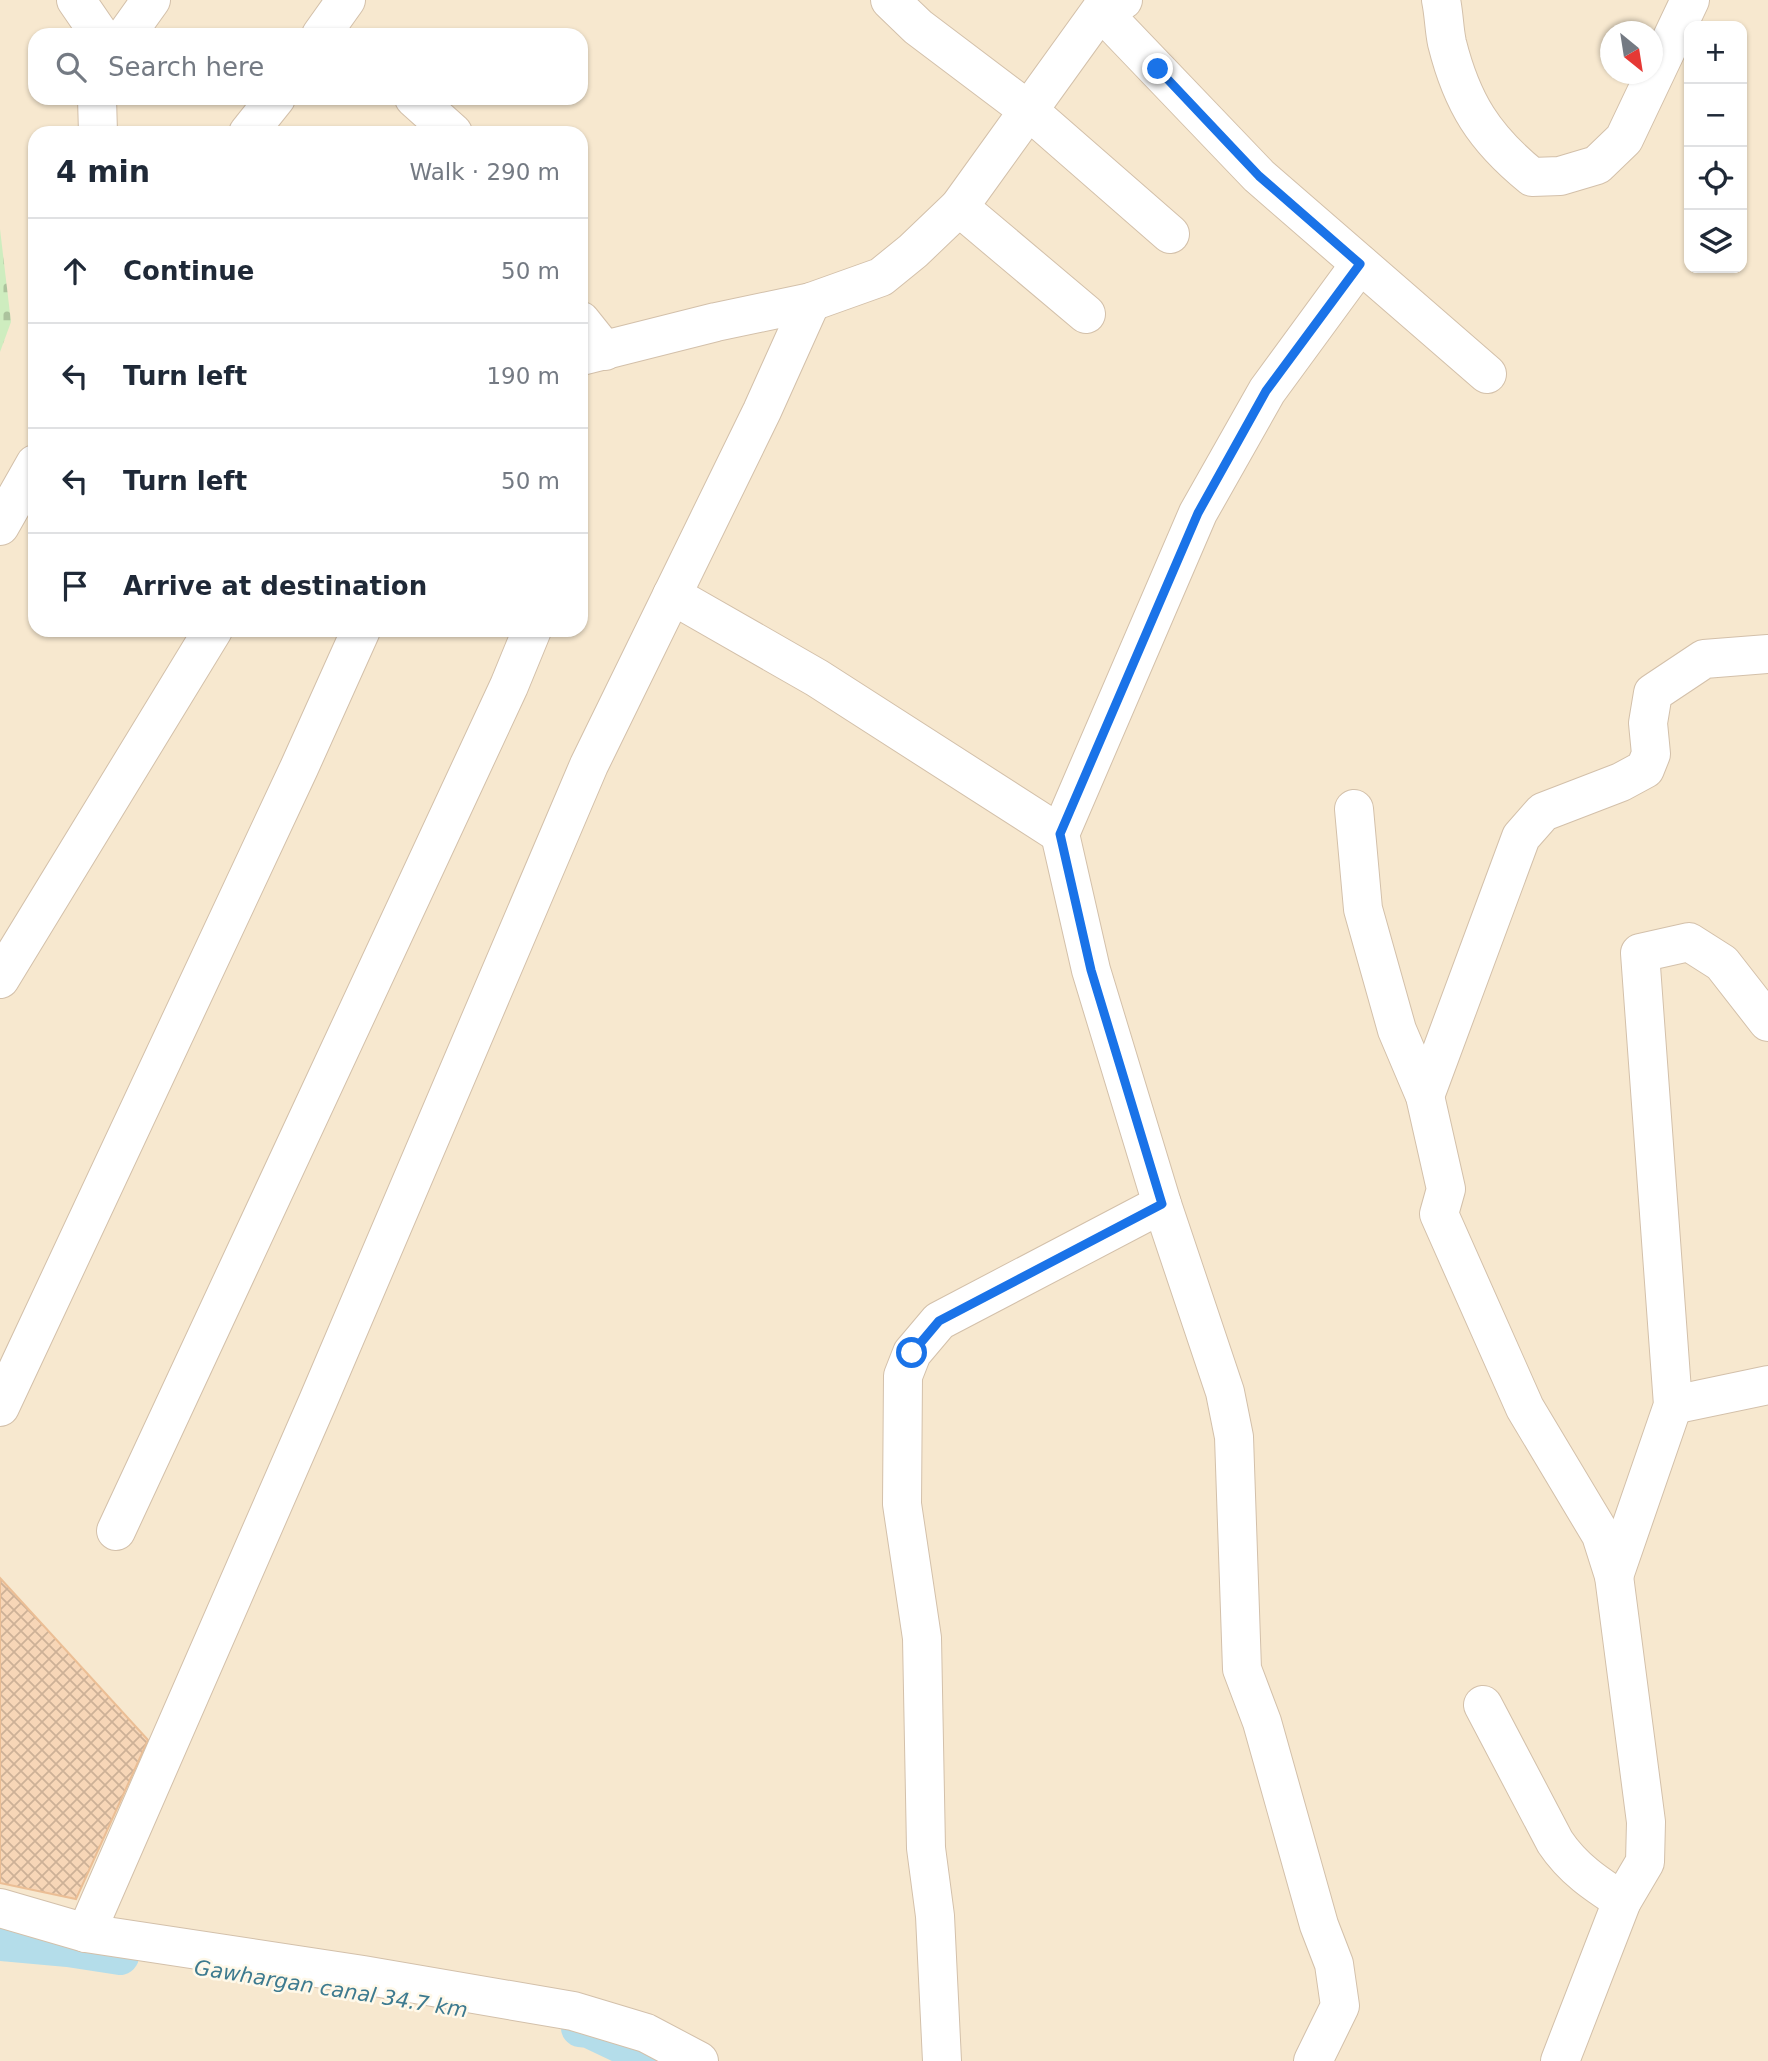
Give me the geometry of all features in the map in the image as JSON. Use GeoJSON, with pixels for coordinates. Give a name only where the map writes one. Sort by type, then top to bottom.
{"type":"FeatureCollection","features":[{"type":"Feature","properties":{"kind":"street"},"geometry":{"type":"LineString","coordinates":[[76,0],[95,28]]}},
{"type":"Feature","properties":{"kind":"street"},"geometry":{"type":"LineString","coordinates":[[131,28],[151,0]]}},
{"type":"Feature","properties":{"kind":"street"},"geometry":{"type":"LineString","coordinates":[[326,28],[346,0]]}},
{"type":"Feature","properties":{"kind":"street"},"geometry":{"type":"LineString","coordinates":[[890,0],[918,27],[1028,110],[1170,234]]}},
{"type":"Feature","properties":{"kind":"street"},"geometry":{"type":"LineString","coordinates":[[1441,0],[1446,40],[1458,82],[1482,128],[1508,158],[1532,177],[1560,176],[1597,165],[1625,139],[1690,0]]}},
{"type":"Feature","properties":{"kind":"street"},"geometry":{"type":"LineString","coordinates":[[593,353],[716,322],[811,302],[881,277],[913,251],[959,206],[1028,110],[1111,4],[1259,176],[1487,374]]}},
{"type":"Feature","properties":{"kind":"street"},"geometry":{"type":"LineString","coordinates":[[97,105],[98,126]]}},
{"type":"Feature","properties":{"kind":"street"},"geometry":{"type":"LineString","coordinates":[[254,126],[270,105]]}},
{"type":"Feature","properties":{"kind":"street"},"geometry":{"type":"LineString","coordinates":[[422,105],[445,126]]}},
{"type":"Feature","properties":{"kind":"street"},"geometry":{"type":"LineString","coordinates":[[959,206],[1086,314]]}},
{"type":"Feature","properties":{"kind":"street"},"geometry":{"type":"LineString","coordinates":[[1313,2061],[1340,2006],[1334,1964],[1319,1925],[1262,1722],[1242,1669],[1234,1437],[1225,1392],[1162,1204],[1091,970],[1060,834],[1198,513],[1266,391],[1360,264]]}},
{"type":"Feature","properties":{"kind":"street"},"geometry":{"type":"LineString","coordinates":[[86,1934],[318,1401],[589,765],[762,411],[811,302]]}},
{"type":"Feature","properties":{"kind":"street"},"geometry":{"type":"LineString","coordinates":[[0,526],[28,476]]}},
{"type":"Feature","properties":{"kind":"street"},"geometry":{"type":"LineString","coordinates":[[672,595],[817,678],[1060,834]]}},
{"type":"Feature","properties":{"kind":"street"},"geometry":{"type":"LineString","coordinates":[[0,979],[209,637]]}},
{"type":"Feature","properties":{"kind":"street"},"geometry":{"type":"LineString","coordinates":[[0,1407],[358,637]]}},
{"type":"Feature","properties":{"kind":"street"},"geometry":{"type":"LineString","coordinates":[[116,1531],[509,686],[528,637]]}},
{"type":"Feature","properties":{"kind":"street"},"geometry":{"type":"LineString","coordinates":[[1425,1096],[1521,837],[1543,812],[1646,769],[1651,754],[1648,723],[1653,693],[1704,659],[1768,654]]}},
{"type":"Feature","properties":{"kind":"street"},"geometry":{"type":"LineString","coordinates":[[1354,809],[1363,909],[1397,1030],[1425,1096],[1446,1189],[1439,1214],[1525,1408],[1601,1535],[1614,1576],[1646,1822],[1645,1862],[1622,1901],[1560,2061]]}},
{"type":"Feature","properties":{"kind":"street"},"geometry":{"type":"LineString","coordinates":[[1614,1576],[1673,1405],[1640,953],[1689,942],[1722,963],[1768,1022]]}},
{"type":"Feature","properties":{"kind":"street"},"geometry":{"type":"LineString","coordinates":[[942,2061],[935,1916],[926,1848],[922,1637],[902,1504],[903,1376],[912,1353],[939,1321],[1162,1204]]}},
{"type":"Feature","properties":{"kind":"street"},"geometry":{"type":"LineString","coordinates":[[1673,1405],[1768,1385]]}},
{"type":"Feature","properties":{"kind":"street"},"geometry":{"type":"LineString","coordinates":[[1483,1705],[1555,1842],[1567,1859],[1583,1875],[1622,1901]]}},
{"type":"Feature","properties":{"kind":"street"},"geometry":{"type":"LineString","coordinates":[[0,1908],[86,1934],[363,1975],[573,2011],[646,2033],[699,2061]]}},
{"type":"Feature","properties":{"kind":"shaded area"},"geometry":{"type":"Polygon","coordinates":[[[0,0],[1768,0],[1768,2061],[0,2061],[0,0]]]}},
{"type":"Feature","properties":{"kind":"green space"},"geometry":{"type":"Polygon","coordinates":[[[0,229],[11,322],[0,352],[0,229]]]}},
{"type":"Feature","properties":{"kind":"building"},"geometry":{"type":"Polygon","coordinates":[[[0,1578],[148,1740],[76,1899],[0,1883],[0,1578]]]}},
{"type":"Feature","properties":{"kind":"waterway","name":"Gawhargan canal 34.7 km"},"geometry":{"type":"LineString","coordinates":[[0,1942],[120,1956]]}},
{"type":"Feature","properties":{"kind":"waterway","name":"Gawhargan canal 34.7 km"},"geometry":{"type":"LineString","coordinates":[[580,2028],[589,2029],[656,2061]]}},
{"type":"Feature","properties":{"kind":"route"},"geometry":{"type":"LineString","coordinates":[[912,1353],[939,1321],[1162,1204],[1091,970],[1060,834],[1198,513],[1266,391],[1360,264],[1259,176],[1158,69]]}}]}
